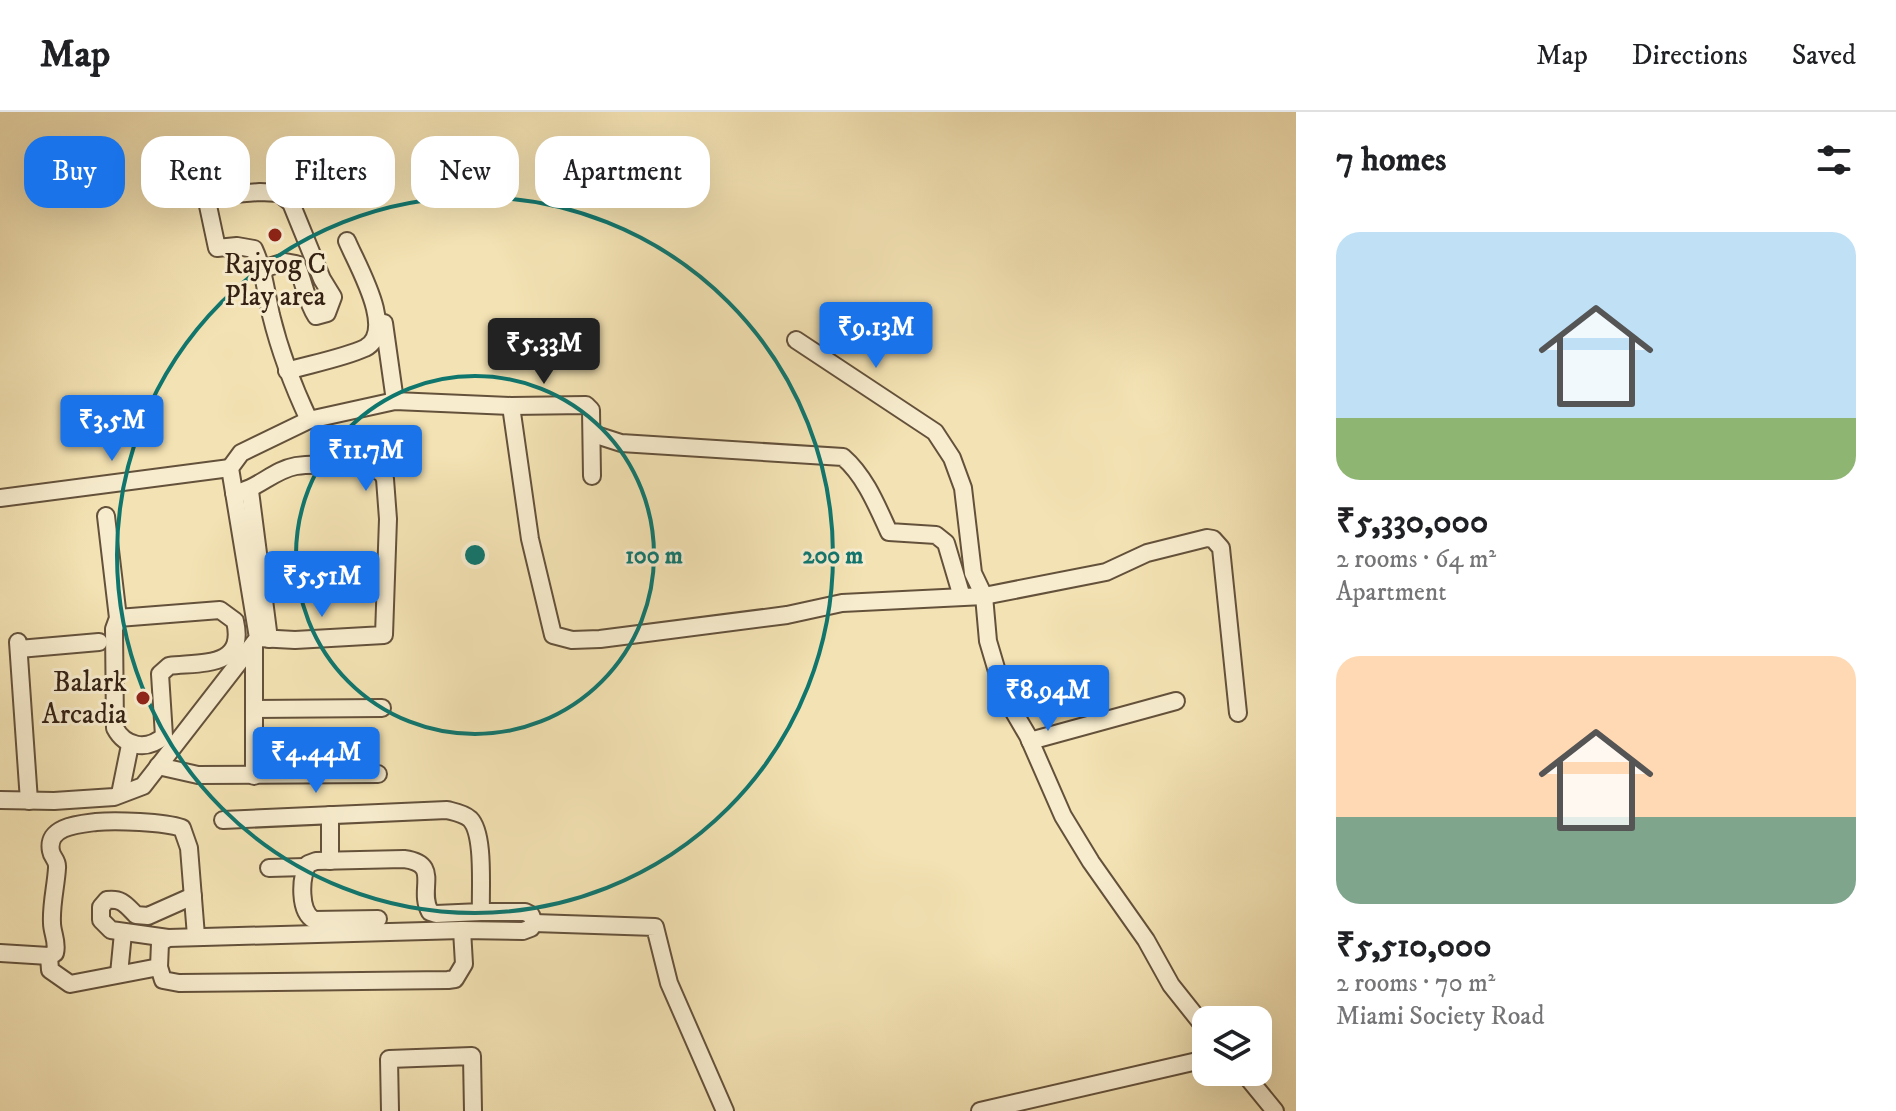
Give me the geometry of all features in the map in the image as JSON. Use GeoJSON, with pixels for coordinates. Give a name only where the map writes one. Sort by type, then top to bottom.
{"type":"FeatureCollection","features":[{"type":"Feature","properties":{"kind":"street"},"geometry":{"type":"LineString","coordinates":[[262,269],[285,262],[296,264],[316,316],[327,313],[333,297],[322,279],[291,203],[279,193],[210,196],[207,201],[217,248],[237,246],[254,249],[262,269],[271,316],[287,371],[309,420]]}},
{"type":"Feature","properties":{"kind":"street"},"geometry":{"type":"LineString","coordinates":[[287,371],[367,347],[377,336],[379,316],[347,241]]}},
{"type":"Feature","properties":{"kind":"street"},"geometry":{"type":"LineString","coordinates":[[382,306],[395,401]]}},
{"type":"Feature","properties":{"kind":"street"},"geometry":{"type":"LineString","coordinates":[[796,340],[935,432],[952,458],[963,488],[973,573],[984,596],[988,641],[1009,704],[1030,741],[1063,816],[1146,940],[1171,985],[1192,1011]]}},
{"type":"Feature","properties":{"kind":"street"},"geometry":{"type":"LineString","coordinates":[[0,498],[230,468],[241,453],[309,420],[395,401],[511,406],[586,405],[591,410],[592,476]]}},
{"type":"Feature","properties":{"kind":"street"},"geometry":{"type":"LineString","coordinates":[[511,406],[530,539],[553,635],[572,640],[600,639],[787,615],[842,603],[984,596],[1106,572],[1147,553],[1199,539],[1213,539],[1218,543],[1222,556],[1238,713]]}},
{"type":"Feature","properties":{"kind":"street"},"geometry":{"type":"LineString","coordinates":[[593,434],[621,443],[843,457],[873,496],[889,532],[936,535],[946,543],[962,597]]}},
{"type":"Feature","properties":{"kind":"street"},"geometry":{"type":"LineString","coordinates":[[242,492],[295,466],[372,468],[382,473],[385,479],[388,519],[384,635],[260,640]]}},
{"type":"Feature","properties":{"kind":"street"},"geometry":{"type":"LineString","coordinates":[[230,468],[242,492],[260,640],[254,709],[254,776]]}},
{"type":"Feature","properties":{"kind":"street"},"geometry":{"type":"LineString","coordinates":[[106,516],[118,618],[114,629],[115,728],[120,738],[130,745],[159,740],[164,736],[160,674],[163,669],[222,660],[233,652],[237,643],[235,621],[220,610],[118,618]]}},
{"type":"Feature","properties":{"kind":"street"},"geometry":{"type":"LineString","coordinates":[[0,800],[54,801],[120,794],[143,786],[260,640]]}},
{"type":"Feature","properties":{"kind":"street"},"geometry":{"type":"LineString","coordinates":[[29,801],[18,645],[99,642]]}},
{"type":"Feature","properties":{"kind":"street"},"geometry":{"type":"LineString","coordinates":[[1030,741],[1176,701]]}},
{"type":"Feature","properties":{"kind":"street"},"geometry":{"type":"LineString","coordinates":[[254,709],[382,708]]}},
{"type":"Feature","properties":{"kind":"street"},"geometry":{"type":"LineString","coordinates":[[120,794],[130,745]]}},
{"type":"Feature","properties":{"kind":"street"},"geometry":{"type":"LineString","coordinates":[[158,766],[198,775],[378,774]]}},
{"type":"Feature","properties":{"kind":"street"},"geometry":{"type":"LineString","coordinates":[[223,820],[447,810],[465,816],[472,821],[478,837],[481,912]]}},
{"type":"Feature","properties":{"kind":"street"},"geometry":{"type":"LineString","coordinates":[[330,815],[330,861]]}},
{"type":"Feature","properties":{"kind":"street"},"geometry":{"type":"LineString","coordinates":[[0,953],[49,956],[55,953],[57,946],[52,924],[58,866],[50,847],[57,832],[75,824],[117,822],[170,824],[182,828],[189,848],[196,936]]}},
{"type":"Feature","properties":{"kind":"street"},"geometry":{"type":"LineString","coordinates":[[269,868],[305,867],[316,861],[404,859],[424,866],[430,912],[525,912],[531,915],[534,923]]}},
{"type":"Feature","properties":{"kind":"street"},"geometry":{"type":"LineString","coordinates":[[305,867],[304,911],[308,917],[314,920],[378,919]]}},
{"type":"Feature","properties":{"kind":"street"},"geometry":{"type":"LineString","coordinates":[[193,896],[141,917],[124,902],[107,900],[101,907],[101,920],[111,930],[168,938],[523,931],[534,923],[655,927],[669,983],[725,1111]]}},
{"type":"Feature","properties":{"kind":"street"},"geometry":{"type":"LineString","coordinates":[[168,938],[160,943],[159,967],[163,980],[179,983],[448,980],[455,979],[464,964],[462,930]]}},
{"type":"Feature","properties":{"kind":"street"},"geometry":{"type":"LineString","coordinates":[[119,974],[123,933]]}},
{"type":"Feature","properties":{"kind":"street"},"geometry":{"type":"LineString","coordinates":[[49,956],[50,970],[70,984],[159,967]]}},
{"type":"Feature","properties":{"kind":"street"},"geometry":{"type":"LineString","coordinates":[[390,1111],[389,1059],[472,1056],[473,1111]]}},
{"type":"Feature","properties":{"kind":"street"},"geometry":{"type":"LineString","coordinates":[[980,1111],[1192,1062]]}},
{"type":"Feature","properties":{"kind":"street"},"geometry":{"type":"LineString","coordinates":[[1254,1086],[1275,1111]]}},
{"type":"Feature","properties":{"kind":"place","name":"Rajyog C Play area"},"geometry":{"type":"Point","coordinates":[275,235]}},
{"type":"Feature","properties":{"kind":"place","name":"Balark Arcadia"},"geometry":{"type":"Point","coordinates":[143,698]}}]}
